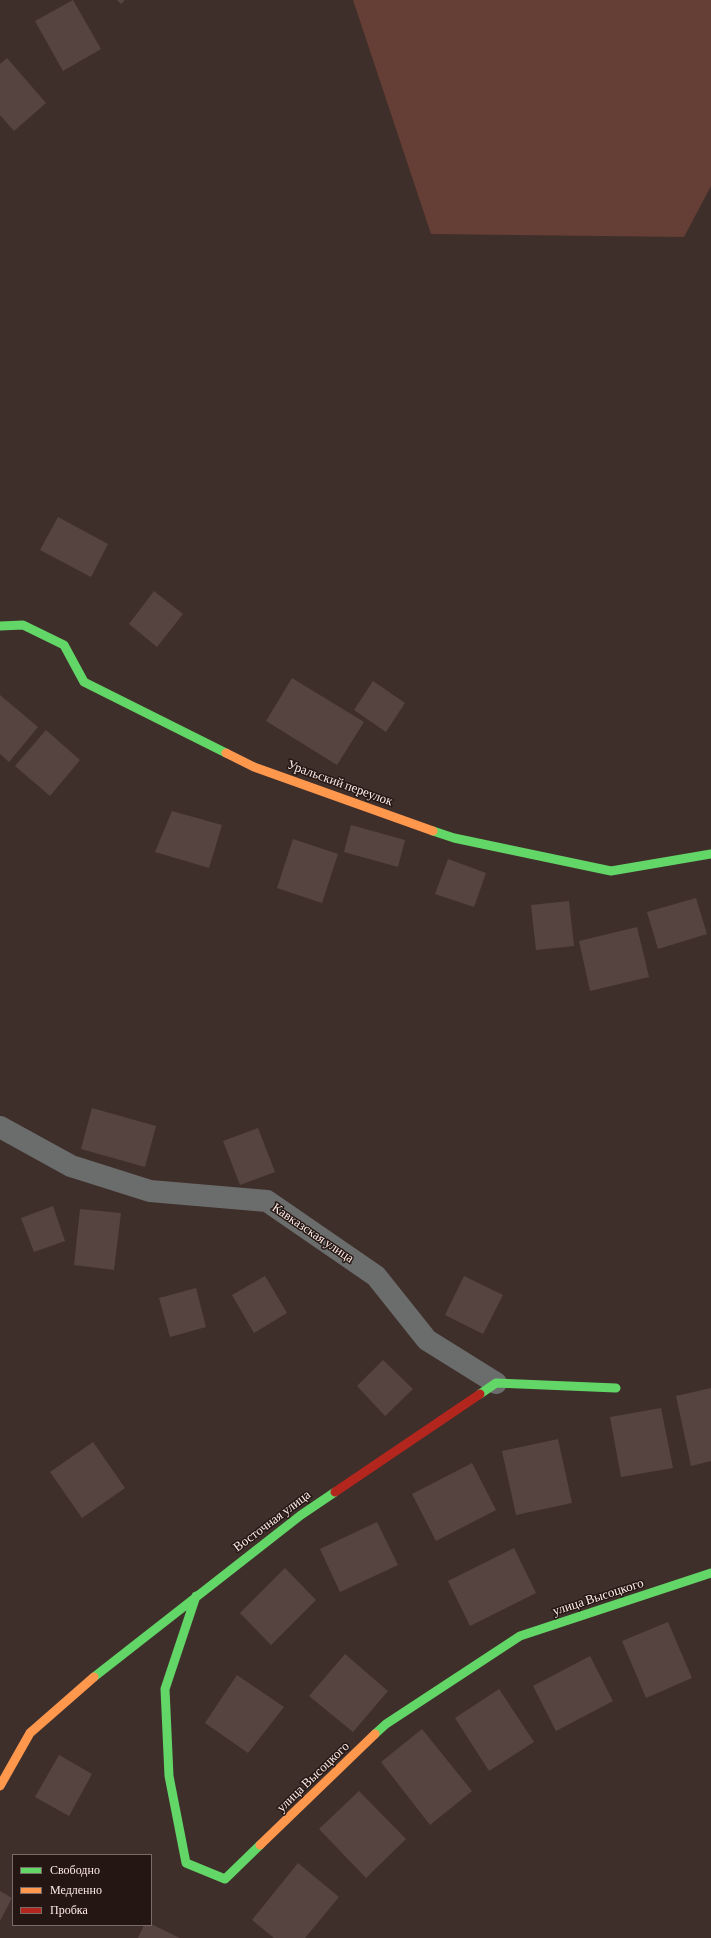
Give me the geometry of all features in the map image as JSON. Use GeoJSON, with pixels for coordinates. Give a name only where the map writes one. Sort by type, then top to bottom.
{"type":"FeatureCollection","features":[{"type":"Feature","properties":{"kind":"street","name":"Уральский переулок"},"geometry":{"type":"LineString","coordinates":[[0,626],[23,625],[64,645],[84,682],[254,767],[454,838],[611,871],[711,854]]}},
{"type":"Feature","properties":{"kind":"street","name":"Кавказская улица"},"geometry":{"type":"LineString","coordinates":[[0,1127],[71,1166],[150,1191],[267,1201],[376,1276],[427,1340],[496,1383]]}},
{"type":"Feature","properties":{"kind":"street"},"geometry":{"type":"LineString","coordinates":[[496,1383],[616,1388]]}},
{"type":"Feature","properties":{"kind":"street","name":"Восточная улица"},"geometry":{"type":"LineString","coordinates":[[0,1786],[30,1733],[89,1681],[301,1515],[496,1383]]}},
{"type":"Feature","properties":{"kind":"street","name":"улица Высоцкого"},"geometry":{"type":"LineString","coordinates":[[196,1596],[165,1689],[169,1776],[186,1862],[225,1879],[386,1724],[520,1636],[711,1573]]}},
{"type":"Feature","properties":{"kind":"shaded area"},"geometry":{"type":"Polygon","coordinates":[[[353,0],[711,0],[711,186],[684,237],[431,234],[353,0]]]}},
{"type":"Feature","properties":{"kind":"building"},"geometry":{"type":"Polygon","coordinates":[[[73,0],[101,49],[63,71],[35,21],[73,0]]]}},
{"type":"Feature","properties":{"kind":"building"},"geometry":{"type":"Polygon","coordinates":[[[117,0],[125,0],[121,4],[117,0]]]}},
{"type":"Feature","properties":{"kind":"building"},"geometry":{"type":"Polygon","coordinates":[[[7,58],[46,103],[14,131],[0,115],[0,64],[7,58]]]}},
{"type":"Feature","properties":{"kind":"building"},"geometry":{"type":"Polygon","coordinates":[[[58,517],[108,544],[91,577],[40,550],[58,517]]]}},
{"type":"Feature","properties":{"kind":"building"},"geometry":{"type":"Polygon","coordinates":[[[154,591],[183,614],[157,647],[129,624],[154,591]]]}},
{"type":"Feature","properties":{"kind":"building"},"geometry":{"type":"Polygon","coordinates":[[[292,678],[364,722],[337,765],[266,721],[292,678]]]}},
{"type":"Feature","properties":{"kind":"building"},"geometry":{"type":"Polygon","coordinates":[[[373,681],[405,703],[386,732],[354,710],[373,681]]]}},
{"type":"Feature","properties":{"kind":"building"},"geometry":{"type":"Polygon","coordinates":[[[0,695],[38,727],[9,762],[0,754],[0,695]]]}},
{"type":"Feature","properties":{"kind":"building"},"geometry":{"type":"Polygon","coordinates":[[[46,730],[80,760],[50,796],[15,766],[46,730]]]}},
{"type":"Feature","properties":{"kind":"building"},"geometry":{"type":"Polygon","coordinates":[[[172,811],[222,825],[209,868],[155,852],[172,811]]]}},
{"type":"Feature","properties":{"kind":"building"},"geometry":{"type":"Polygon","coordinates":[[[351,825],[405,840],[398,867],[344,852],[351,825]]]}},
{"type":"Feature","properties":{"kind":"building"},"geometry":{"type":"Polygon","coordinates":[[[293,839],[338,854],[322,903],[277,888],[293,839]]]}},
{"type":"Feature","properties":{"kind":"building"},"geometry":{"type":"Polygon","coordinates":[[[448,859],[486,873],[474,907],[435,894],[448,859]]]}},
{"type":"Feature","properties":{"kind":"building"},"geometry":{"type":"Polygon","coordinates":[[[696,898],[707,934],[658,949],[647,912],[696,898]]]}},
{"type":"Feature","properties":{"kind":"building"},"geometry":{"type":"Polygon","coordinates":[[[569,901],[574,946],[536,950],[531,905],[569,901]]]}},
{"type":"Feature","properties":{"kind":"building"},"geometry":{"type":"Polygon","coordinates":[[[637,927],[649,977],[590,991],[579,941],[637,927]]]}},
{"type":"Feature","properties":{"kind":"building"},"geometry":{"type":"Polygon","coordinates":[[[92,1108],[156,1126],[145,1167],[81,1149],[92,1108]]]}},
{"type":"Feature","properties":{"kind":"building"},"geometry":{"type":"Polygon","coordinates":[[[258,1128],[275,1172],[240,1185],[223,1141],[258,1128]]]}},
{"type":"Feature","properties":{"kind":"building"},"geometry":{"type":"Polygon","coordinates":[[[53,1206],[65,1241],[34,1252],[21,1218],[53,1206]]]}},
{"type":"Feature","properties":{"kind":"building"},"geometry":{"type":"Polygon","coordinates":[[[80,1209],[121,1213],[114,1270],[74,1265],[80,1209]]]}},
{"type":"Feature","properties":{"kind":"building"},"geometry":{"type":"Polygon","coordinates":[[[265,1276],[287,1313],[254,1333],[232,1295],[265,1276]]]}},
{"type":"Feature","properties":{"kind":"building"},"geometry":{"type":"Polygon","coordinates":[[[464,1276],[503,1295],[483,1334],[445,1315],[464,1276]]]}},
{"type":"Feature","properties":{"kind":"building"},"geometry":{"type":"Polygon","coordinates":[[[196,1288],[206,1327],[170,1337],[159,1298],[196,1288]]]}},
{"type":"Feature","properties":{"kind":"building"},"geometry":{"type":"Polygon","coordinates":[[[383,1360],[413,1389],[385,1416],[357,1386],[383,1360]]]}},
{"type":"Feature","properties":{"kind":"building"},"geometry":{"type":"Polygon","coordinates":[[[711,1388],[711,1461],[691,1466],[676,1396],[711,1388]]]}},
{"type":"Feature","properties":{"kind":"building"},"geometry":{"type":"Polygon","coordinates":[[[661,1408],[673,1468],[621,1477],[610,1417],[661,1408]]]}},
{"type":"Feature","properties":{"kind":"building"},"geometry":{"type":"Polygon","coordinates":[[[558,1439],[572,1503],[516,1515],[502,1451],[558,1439]]]}},
{"type":"Feature","properties":{"kind":"building"},"geometry":{"type":"Polygon","coordinates":[[[93,1442],[125,1488],[82,1518],[50,1472],[93,1442]]]}},
{"type":"Feature","properties":{"kind":"building"},"geometry":{"type":"Polygon","coordinates":[[[472,1463],[496,1510],[436,1541],[412,1494],[472,1463]]]}},
{"type":"Feature","properties":{"kind":"building"},"geometry":{"type":"Polygon","coordinates":[[[377,1522],[398,1565],[340,1592],[320,1549],[377,1522]]]}},
{"type":"Feature","properties":{"kind":"building"},"geometry":{"type":"Polygon","coordinates":[[[514,1548],[536,1593],[470,1626],[448,1581],[514,1548]]]}},
{"type":"Feature","properties":{"kind":"building"},"geometry":{"type":"Polygon","coordinates":[[[285,1568],[316,1600],[271,1645],[240,1613],[285,1568]]]}},
{"type":"Feature","properties":{"kind":"building"},"geometry":{"type":"Polygon","coordinates":[[[668,1622],[692,1678],[646,1698],[622,1641],[668,1622]]]}},
{"type":"Feature","properties":{"kind":"building"},"geometry":{"type":"Polygon","coordinates":[[[345,1654],[388,1691],[353,1732],[309,1696],[345,1654]]]}},
{"type":"Feature","properties":{"kind":"building"},"geometry":{"type":"Polygon","coordinates":[[[590,1656],[613,1701],[556,1731],[533,1686],[590,1656]]]}},
{"type":"Feature","properties":{"kind":"building"},"geometry":{"type":"Polygon","coordinates":[[[237,1675],[284,1707],[248,1753],[205,1723],[237,1675]]]}},
{"type":"Feature","properties":{"kind":"building"},"geometry":{"type":"Polygon","coordinates":[[[499,1689],[534,1742],[489,1771],[455,1718],[499,1689]]]}},
{"type":"Feature","properties":{"kind":"building"},"geometry":{"type":"Polygon","coordinates":[[[422,1729],[472,1791],[430,1825],[381,1762],[422,1729]]]}},
{"type":"Feature","properties":{"kind":"building"},"geometry":{"type":"Polygon","coordinates":[[[59,1755],[92,1774],[69,1816],[35,1797],[59,1755]]]}},
{"type":"Feature","properties":{"kind":"building"},"geometry":{"type":"Polygon","coordinates":[[[359,1791],[406,1839],[366,1878],[319,1829],[359,1791]]]}},
{"type":"Feature","properties":{"kind":"building"},"geometry":{"type":"Polygon","coordinates":[[[298,1863],[339,1897],[305,1938],[274,1938],[252,1920],[298,1863]]]}},
{"type":"Feature","properties":{"kind":"building"},"geometry":{"type":"Polygon","coordinates":[[[0,1891],[12,1898],[0,1921],[0,1891]]]}},
{"type":"Feature","properties":{"kind":"building"},"geometry":{"type":"Polygon","coordinates":[[[152,1924],[180,1938],[138,1938],[144,1926],[152,1926],[152,1924]]]}},
{"type":"Feature","properties":{"kind":"traffic: fast"},"geometry":{"type":"LineString","coordinates":[[0,626],[23,625],[64,645],[84,682],[226,753]]}},
{"type":"Feature","properties":{"kind":"traffic: fast"},"geometry":{"type":"LineString","coordinates":[[433,831],[454,838],[611,871],[711,854]]}},
{"type":"Feature","properties":{"kind":"traffic: fast"},"geometry":{"type":"LineString","coordinates":[[480,1394],[496,1383],[616,1388]]}},
{"type":"Feature","properties":{"kind":"traffic: fast"},"geometry":{"type":"LineString","coordinates":[[94,1677],[301,1515],[335,1492]]}},
{"type":"Feature","properties":{"kind":"traffic: fast"},"geometry":{"type":"LineString","coordinates":[[375,1734],[386,1724],[520,1636],[711,1573]]}},
{"type":"Feature","properties":{"kind":"traffic: fast"},"geometry":{"type":"LineString","coordinates":[[196,1596],[165,1689],[169,1776],[186,1863],[225,1879],[260,1845]]}},
{"type":"Feature","properties":{"kind":"traffic: slow"},"geometry":{"type":"LineString","coordinates":[[226,753],[254,767],[433,831]]}},
{"type":"Feature","properties":{"kind":"traffic: slow"},"geometry":{"type":"LineString","coordinates":[[0,1786],[30,1733],[94,1677]]}},
{"type":"Feature","properties":{"kind":"traffic: slow"},"geometry":{"type":"LineString","coordinates":[[260,1845],[375,1734]]}},
{"type":"Feature","properties":{"kind":"traffic: jam"},"geometry":{"type":"LineString","coordinates":[[335,1492],[480,1394]]}}]}
